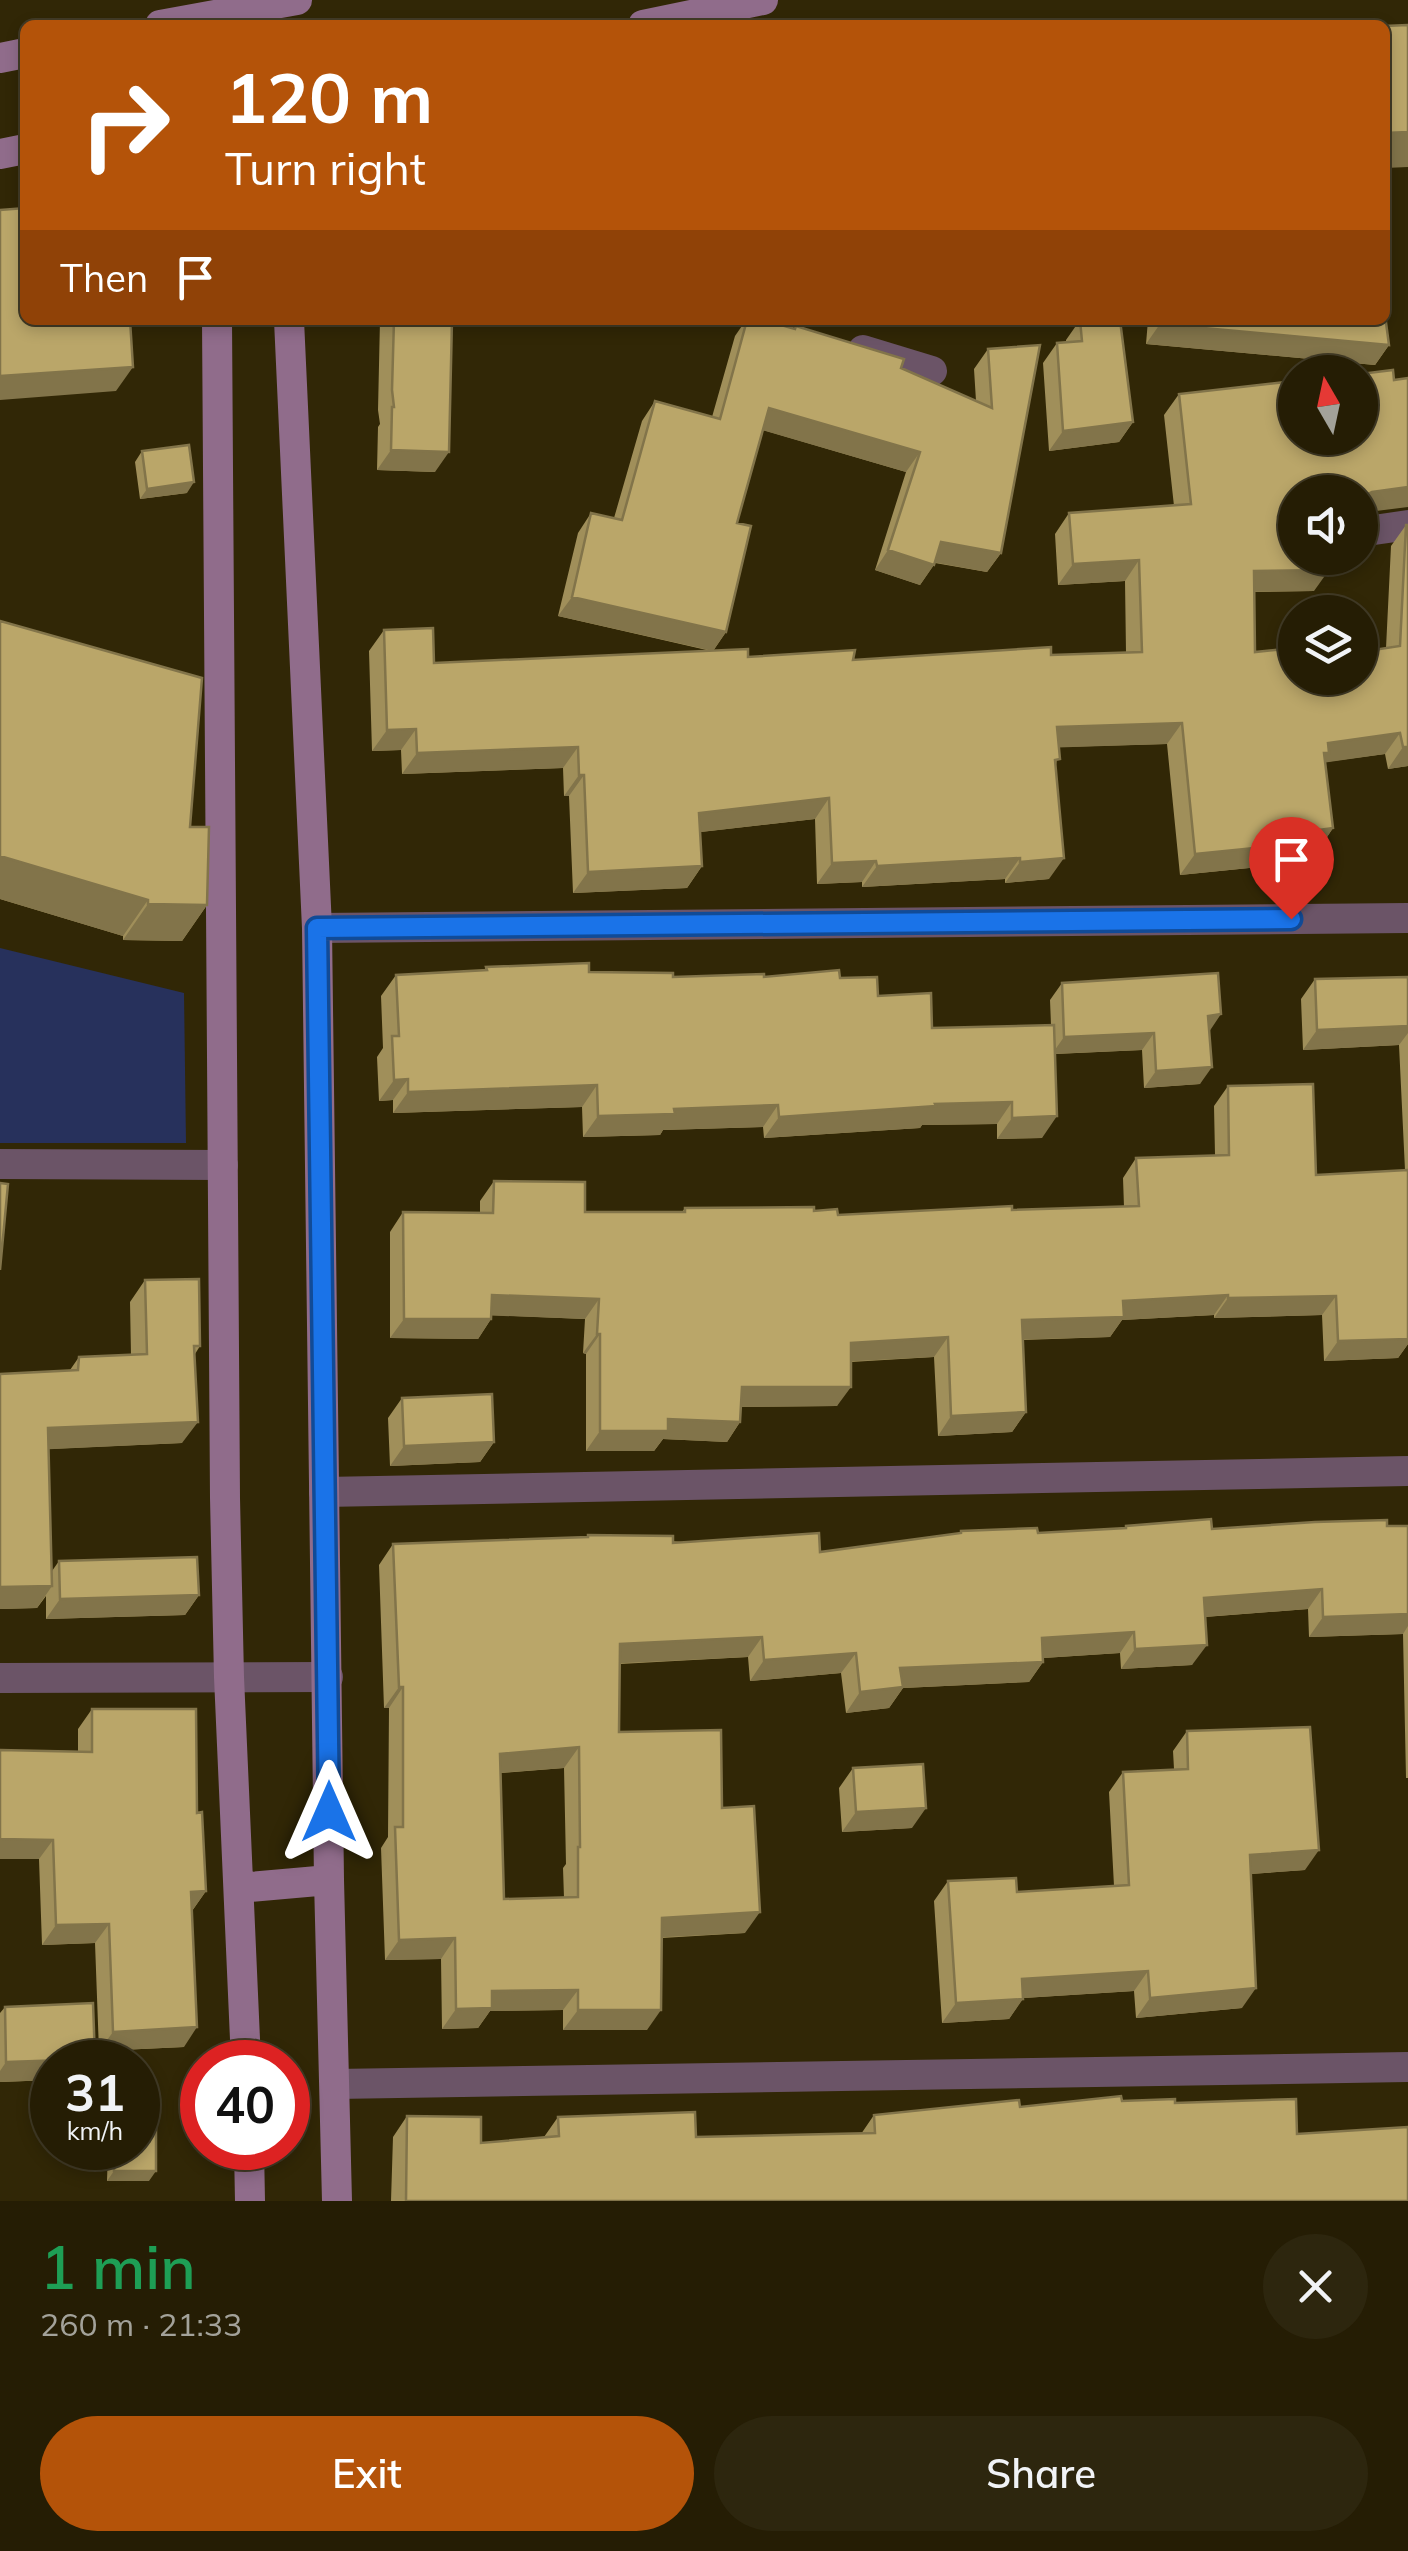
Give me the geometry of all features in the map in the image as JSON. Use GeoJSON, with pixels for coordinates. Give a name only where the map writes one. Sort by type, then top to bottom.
{"type":"FeatureCollection","features":[{"type":"Feature","properties":{"kind":"street"},"geometry":{"type":"LineString","coordinates":[[667,20],[763,0]]}},
{"type":"Feature","properties":{"kind":"street"},"geometry":{"type":"LineString","coordinates":[[180,20],[207,13],[278,8]]}},
{"type":"Feature","properties":{"kind":"street"},"geometry":{"type":"LineString","coordinates":[[218,325],[229,1677],[245,2040]]}},
{"type":"Feature","properties":{"kind":"street"},"geometry":{"type":"LineString","coordinates":[[289,325],[317,928],[329,1880],[338,2201]]}},
{"type":"Feature","properties":{"kind":"street"},"geometry":{"type":"LineString","coordinates":[[838,342],[932,370]]}},
{"type":"Feature","properties":{"kind":"street"},"geometry":{"type":"LineString","coordinates":[[1378,529],[1408,524]]}},
{"type":"Feature","properties":{"kind":"street"},"geometry":{"type":"LineString","coordinates":[[317,928],[1408,918]]}},
{"type":"Feature","properties":{"kind":"street"},"geometry":{"type":"LineString","coordinates":[[0,1164],[223,1165]]}},
{"type":"Feature","properties":{"kind":"street"},"geometry":{"type":"LineString","coordinates":[[324,1492],[1408,1471]]}},
{"type":"Feature","properties":{"kind":"street"},"geometry":{"type":"LineString","coordinates":[[0,1678],[328,1676]]}},
{"type":"Feature","properties":{"kind":"street"},"geometry":{"type":"LineString","coordinates":[[239,1888],[329,1880]]}},
{"type":"Feature","properties":{"kind":"street"},"geometry":{"type":"LineString","coordinates":[[335,2084],[1408,2067]]}},
{"type":"Feature","properties":{"kind":"street"},"geometry":{"type":"LineString","coordinates":[[249,2170],[250,2201]]}},
{"type":"Feature","properties":{"kind":"shaded area"},"geometry":{"type":"Polygon","coordinates":[[[0,948],[184,993],[186,1143],[0,1143],[0,948]]]}},
{"type":"Feature","properties":{"kind":"building"},"geometry":{"type":"Polygon","coordinates":[[[1408,25],[1408,132],[1390,133],[1390,26],[1408,25]]]}},
{"type":"Feature","properties":{"kind":"building"},"geometry":{"type":"Polygon","coordinates":[[[20,208],[20,325],[130,325],[133,367],[0,376],[0,210],[20,208]]]}},
{"type":"Feature","properties":{"kind":"building"},"geometry":{"type":"Polygon","coordinates":[[[394,325],[452,325],[449,452],[391,450],[394,325]]]}},
{"type":"Feature","properties":{"kind":"building"},"geometry":{"type":"Polygon","coordinates":[[[746,325],[795,329],[796,326],[904,359],[901,368],[992,408],[988,349],[1040,345],[1001,553],[941,542],[934,565],[888,550],[920,452],[769,408],[737,523],[751,526],[726,632],[572,597],[591,513],[622,520],[655,401],[720,419],[746,325]]]}},
{"type":"Feature","properties":{"kind":"building"},"geometry":{"type":"Polygon","coordinates":[[[1080,325],[1121,325],[1133,422],[1063,431],[1057,343],[1082,341],[1080,325]]]}},
{"type":"Feature","properties":{"kind":"building"},"geometry":{"type":"Polygon","coordinates":[[[1171,325],[1386,325],[1389,345],[1171,325]]]}},
{"type":"Feature","properties":{"kind":"building"},"geometry":{"type":"Polygon","coordinates":[[[1393,370],[1394,380],[1408,378],[1408,487],[1378,491],[1378,475],[1278,475],[1278,571],[1254,571],[1255,652],[1278,650],[1278,695],[1378,695],[1378,649],[1400,646],[1408,525],[1408,747],[1403,747],[1400,733],[1328,743],[1329,753],[1324,753],[1333,828],[1283,835],[1284,845],[1195,854],[1182,723],[1057,727],[1060,759],[1055,760],[1064,858],[877,866],[876,861],[832,863],[829,798],[699,813],[702,866],[588,872],[584,775],[579,775],[578,747],[417,753],[416,729],[387,730],[384,630],[433,628],[434,663],[748,649],[748,657],[855,650],[853,660],[1051,647],[1051,655],[1142,652],[1139,560],[1073,564],[1069,513],[1191,504],[1179,394],[1278,383],[1278,455],[1378,455],[1378,372],[1393,370]]]}},
{"type":"Feature","properties":{"kind":"building"},"geometry":{"type":"Polygon","coordinates":[[[189,445],[194,482],[147,489],[142,451],[189,445]]]}},
{"type":"Feature","properties":{"kind":"building"},"geometry":{"type":"Polygon","coordinates":[[[0,621],[202,678],[190,827],[209,827],[207,905],[148,904],[148,900],[0,856],[0,621]]]}},
{"type":"Feature","properties":{"kind":"building"},"geometry":{"type":"Polygon","coordinates":[[[589,963],[589,972],[673,973],[673,977],[764,977],[839,970],[840,978],[877,977],[878,996],[931,993],[932,1028],[1054,1025],[1057,1116],[1012,1118],[1012,1102],[779,1117],[778,1105],[598,1116],[597,1085],[408,1092],[408,1079],[394,1080],[392,1036],[399,1036],[396,975],[589,963]]]}},
{"type":"Feature","properties":{"kind":"building"},"geometry":{"type":"Polygon","coordinates":[[[1218,973],[1221,1014],[1208,1016],[1212,1067],[1156,1071],[1154,1033],[1064,1037],[1062,983],[1218,973]]]}},
{"type":"Feature","properties":{"kind":"building"},"geometry":{"type":"Polygon","coordinates":[[[1408,977],[1408,1026],[1317,1030],[1315,979],[1408,977]]]}},
{"type":"Feature","properties":{"kind":"building"},"geometry":{"type":"Polygon","coordinates":[[[1313,1084],[1316,1175],[1408,1170],[1408,1339],[1338,1341],[1336,1296],[1228,1295],[1123,1301],[1124,1317],[1022,1320],[1026,1412],[951,1416],[948,1337],[851,1343],[851,1387],[742,1387],[740,1422],[668,1419],[668,1431],[600,1431],[599,1299],[492,1295],[491,1319],[404,1319],[403,1212],[493,1213],[494,1181],[585,1182],[585,1212],[814,1207],[814,1211],[837,1209],[838,1215],[1012,1206],[1012,1210],[1139,1206],[1136,1158],[1229,1155],[1228,1086],[1313,1084]]]}},
{"type":"Feature","properties":{"kind":"building"},"geometry":{"type":"Polygon","coordinates":[[[0,1183],[8,1184],[0,1270],[0,1183]]]}},
{"type":"Feature","properties":{"kind":"building"},"geometry":{"type":"Polygon","coordinates":[[[199,1279],[200,1346],[194,1346],[198,1422],[48,1428],[52,1586],[0,1587],[0,1374],[78,1370],[79,1357],[147,1354],[145,1280],[199,1279]]]}},
{"type":"Feature","properties":{"kind":"building"},"geometry":{"type":"Polygon","coordinates":[[[492,1394],[494,1442],[404,1446],[402,1398],[492,1394]]]}},
{"type":"Feature","properties":{"kind":"building"},"geometry":{"type":"Polygon","coordinates":[[[1211,1519],[1212,1529],[1387,1520],[1387,1526],[1408,1526],[1408,1614],[1323,1617],[1322,1589],[1204,1598],[1207,1645],[1135,1649],[1134,1632],[1042,1638],[1043,1662],[900,1668],[903,1687],[860,1692],[856,1653],[764,1660],[762,1637],[620,1644],[619,1732],[721,1730],[722,1808],[754,1806],[760,1912],[662,1918],[661,2010],[578,2010],[578,1990],[492,1991],[492,2008],[456,2009],[455,1938],[399,1940],[395,1827],[403,1827],[403,1687],[399,1687],[393,1544],[588,1535],[673,1536],[673,1543],[819,1533],[820,1552],[961,1531],[1037,1528],[1038,1533],[1211,1519]],[[579,1747],[500,1754],[504,1899],[578,1897],[579,1747]]]}},
{"type":"Feature","properties":{"kind":"building"},"geometry":{"type":"Polygon","coordinates":[[[197,1557],[199,1595],[60,1599],[59,1561],[197,1557]]]}},
{"type":"Feature","properties":{"kind":"building"},"geometry":{"type":"Polygon","coordinates":[[[92,1709],[196,1709],[197,1813],[202,1812],[206,1891],[191,1892],[197,2027],[113,2032],[109,1924],[56,1925],[53,1840],[0,1839],[0,1750],[92,1752],[92,1709]]]}},
{"type":"Feature","properties":{"kind":"building"},"geometry":{"type":"Polygon","coordinates":[[[1310,1727],[1319,1850],[1250,1855],[1256,1988],[1150,1998],[1148,1971],[1022,1979],[1023,1999],[956,2003],[948,1881],[1016,1878],[1017,1892],[1129,1885],[1123,1772],[1188,1769],[1187,1731],[1310,1727]]]}},
{"type":"Feature","properties":{"kind":"building"},"geometry":{"type":"Polygon","coordinates":[[[923,1764],[926,1808],[856,1812],[853,1768],[923,1764]]]}},
{"type":"Feature","properties":{"kind":"building"},"geometry":{"type":"Polygon","coordinates":[[[93,2003],[94,2040],[30,2040],[30,2061],[6,2062],[5,2007],[93,2003]]]}},
{"type":"Feature","properties":{"kind":"building"},"geometry":{"type":"Polygon","coordinates":[[[1121,2096],[1122,2101],[1175,2099],[1175,2103],[1296,2099],[1297,2134],[1408,2127],[1408,2201],[406,2201],[407,2116],[481,2117],[481,2143],[559,2136],[558,2117],[695,2112],[696,2137],[875,2133],[874,2115],[1019,2100],[1020,2107],[1121,2096]]]}},
{"type":"Feature","properties":{"kind":"route"},"geometry":{"type":"LineString","coordinates":[[329,1812],[317,928],[1291,919]]}}]}
